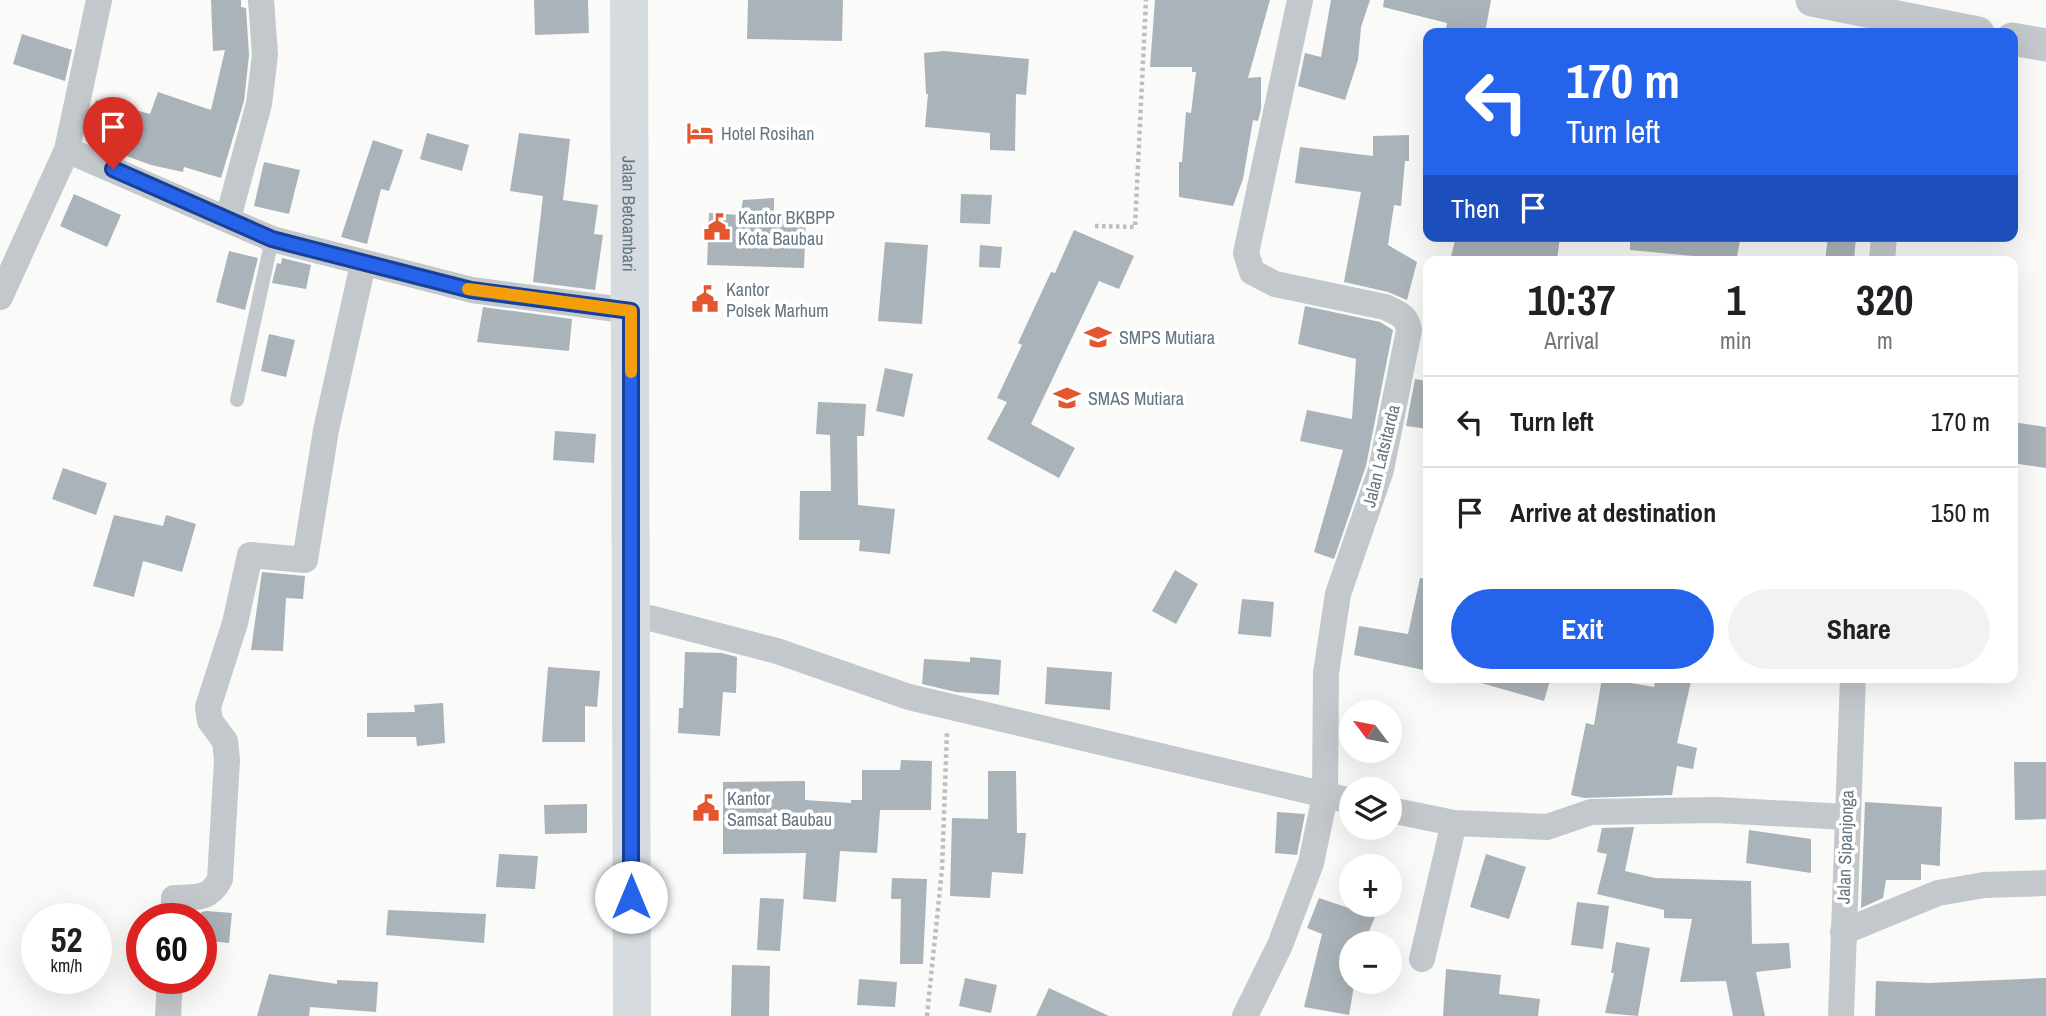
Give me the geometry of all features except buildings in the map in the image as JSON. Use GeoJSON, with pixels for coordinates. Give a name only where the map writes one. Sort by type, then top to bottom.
{"type":"FeatureCollection","features":[{"type":"Feature","properties":{"kind":"main road","name":"Jalan Betoambari"},"geometry":{"type":"LineString","coordinates":[[629,0],[640,953],[650,1016]]}},
{"type":"Feature","properties":{"kind":"main road","name":"Jalan Betoambari"},"geometry":{"type":"LineString","coordinates":[[632,1016],[640,953],[650,618],[648,0]]}},
{"type":"Feature","properties":{"kind":"street"},"geometry":{"type":"LineString","coordinates":[[0,297],[67,150],[99,0]]}},
{"type":"Feature","properties":{"kind":"street"},"geometry":{"type":"LineString","coordinates":[[228,218],[259,104],[265,55],[261,0]]}},
{"type":"Feature","properties":{"kind":"street","name":"Jalan Latsitarda"},"geometry":{"type":"LineString","coordinates":[[1245,1016],[1280,944],[1311,863],[1325,796],[1325,673],[1338,594],[1381,470],[1409,330],[1408,321],[1402,315],[1385,307],[1275,284],[1252,272],[1247,261],[1246,253],[1300,0]]}},
{"type":"Feature","properties":{"kind":"street"},"geometry":{"type":"LineString","coordinates":[[1812,0],[1955,28]]}},
{"type":"Feature","properties":{"kind":"street"},"geometry":{"type":"LineString","coordinates":[[2018,40],[2046,45]]}},
{"type":"Feature","properties":{"kind":"street"},"geometry":{"type":"LineString","coordinates":[[67,150],[272,239],[471,290],[631,311]]}},
{"type":"Feature","properties":{"kind":"street"},"geometry":{"type":"LineString","coordinates":[[174,903],[174,898],[206,896],[214,892],[220,879],[227,760],[225,741],[210,721],[208,707],[235,623],[250,555],[305,559],[326,430],[363,264]]}},
{"type":"Feature","properties":{"kind":"street"},"geometry":{"type":"LineString","coordinates":[[650,618],[777,651],[909,698],[1339,799]]}},
{"type":"Feature","properties":{"kind":"street","name":"Jalan Sipanjonga"},"geometry":{"type":"LineString","coordinates":[[1841,1016],[1853,683]]}},
{"type":"Feature","properties":{"kind":"street"},"geometry":{"type":"LineString","coordinates":[[1402,812],[1454,823],[1547,827],[1591,812],[1717,810],[1846,817]]}},
{"type":"Feature","properties":{"kind":"street"},"geometry":{"type":"LineString","coordinates":[[1422,959],[1454,823]]}},
{"type":"Feature","properties":{"kind":"street"},"geometry":{"type":"LineString","coordinates":[[1843,932],[1938,893],[1983,885],[2046,883]]}},
{"type":"Feature","properties":{"kind":"street"},"geometry":{"type":"LineString","coordinates":[[167,1016],[169,994]]}},
{"type":"Feature","properties":{"kind":"lane"},"geometry":{"type":"LineString","coordinates":[[237,400],[272,239]]}},
{"type":"Feature","properties":{"kind":"path"},"geometry":{"type":"LineString","coordinates":[[1095,226],[1135,227],[1146,0]]}},
{"type":"Feature","properties":{"kind":"path"},"geometry":{"type":"LineString","coordinates":[[927,1016],[942,869],[948,707]]}},
{"type":"Feature","properties":{"kind":"slow traffic"},"geometry":{"type":"LineString","coordinates":[[468,289],[631,311],[631,372]]}},
{"type":"Feature","properties":{"kind":"place","name":"Hotel Rosihan"},"geometry":{"type":"Point","coordinates":[700,133]}},
{"type":"Feature","properties":{"kind":"place","name":"Kantor BKBPP Kota Baubau"},"geometry":{"type":"Point","coordinates":[717,227]}},
{"type":"Feature","properties":{"kind":"place","name":"Kantor Polsek Marhum"},"geometry":{"type":"Point","coordinates":[705,299]}},
{"type":"Feature","properties":{"kind":"place","name":"SMPS Mutiara"},"geometry":{"type":"Point","coordinates":[1098,337]}},
{"type":"Feature","properties":{"kind":"place","name":"SMAS Mutiara"},"geometry":{"type":"Point","coordinates":[1067,398]}},
{"type":"Feature","properties":{"kind":"place","name":"Kantor Samsat Baubau"},"geometry":{"type":"Point","coordinates":[706,808]}},
{"type":"Feature","properties":{"kind":"route"},"geometry":{"type":"LineString","coordinates":[[113,169],[272,239],[471,290],[631,311],[631,897]]}}]}
